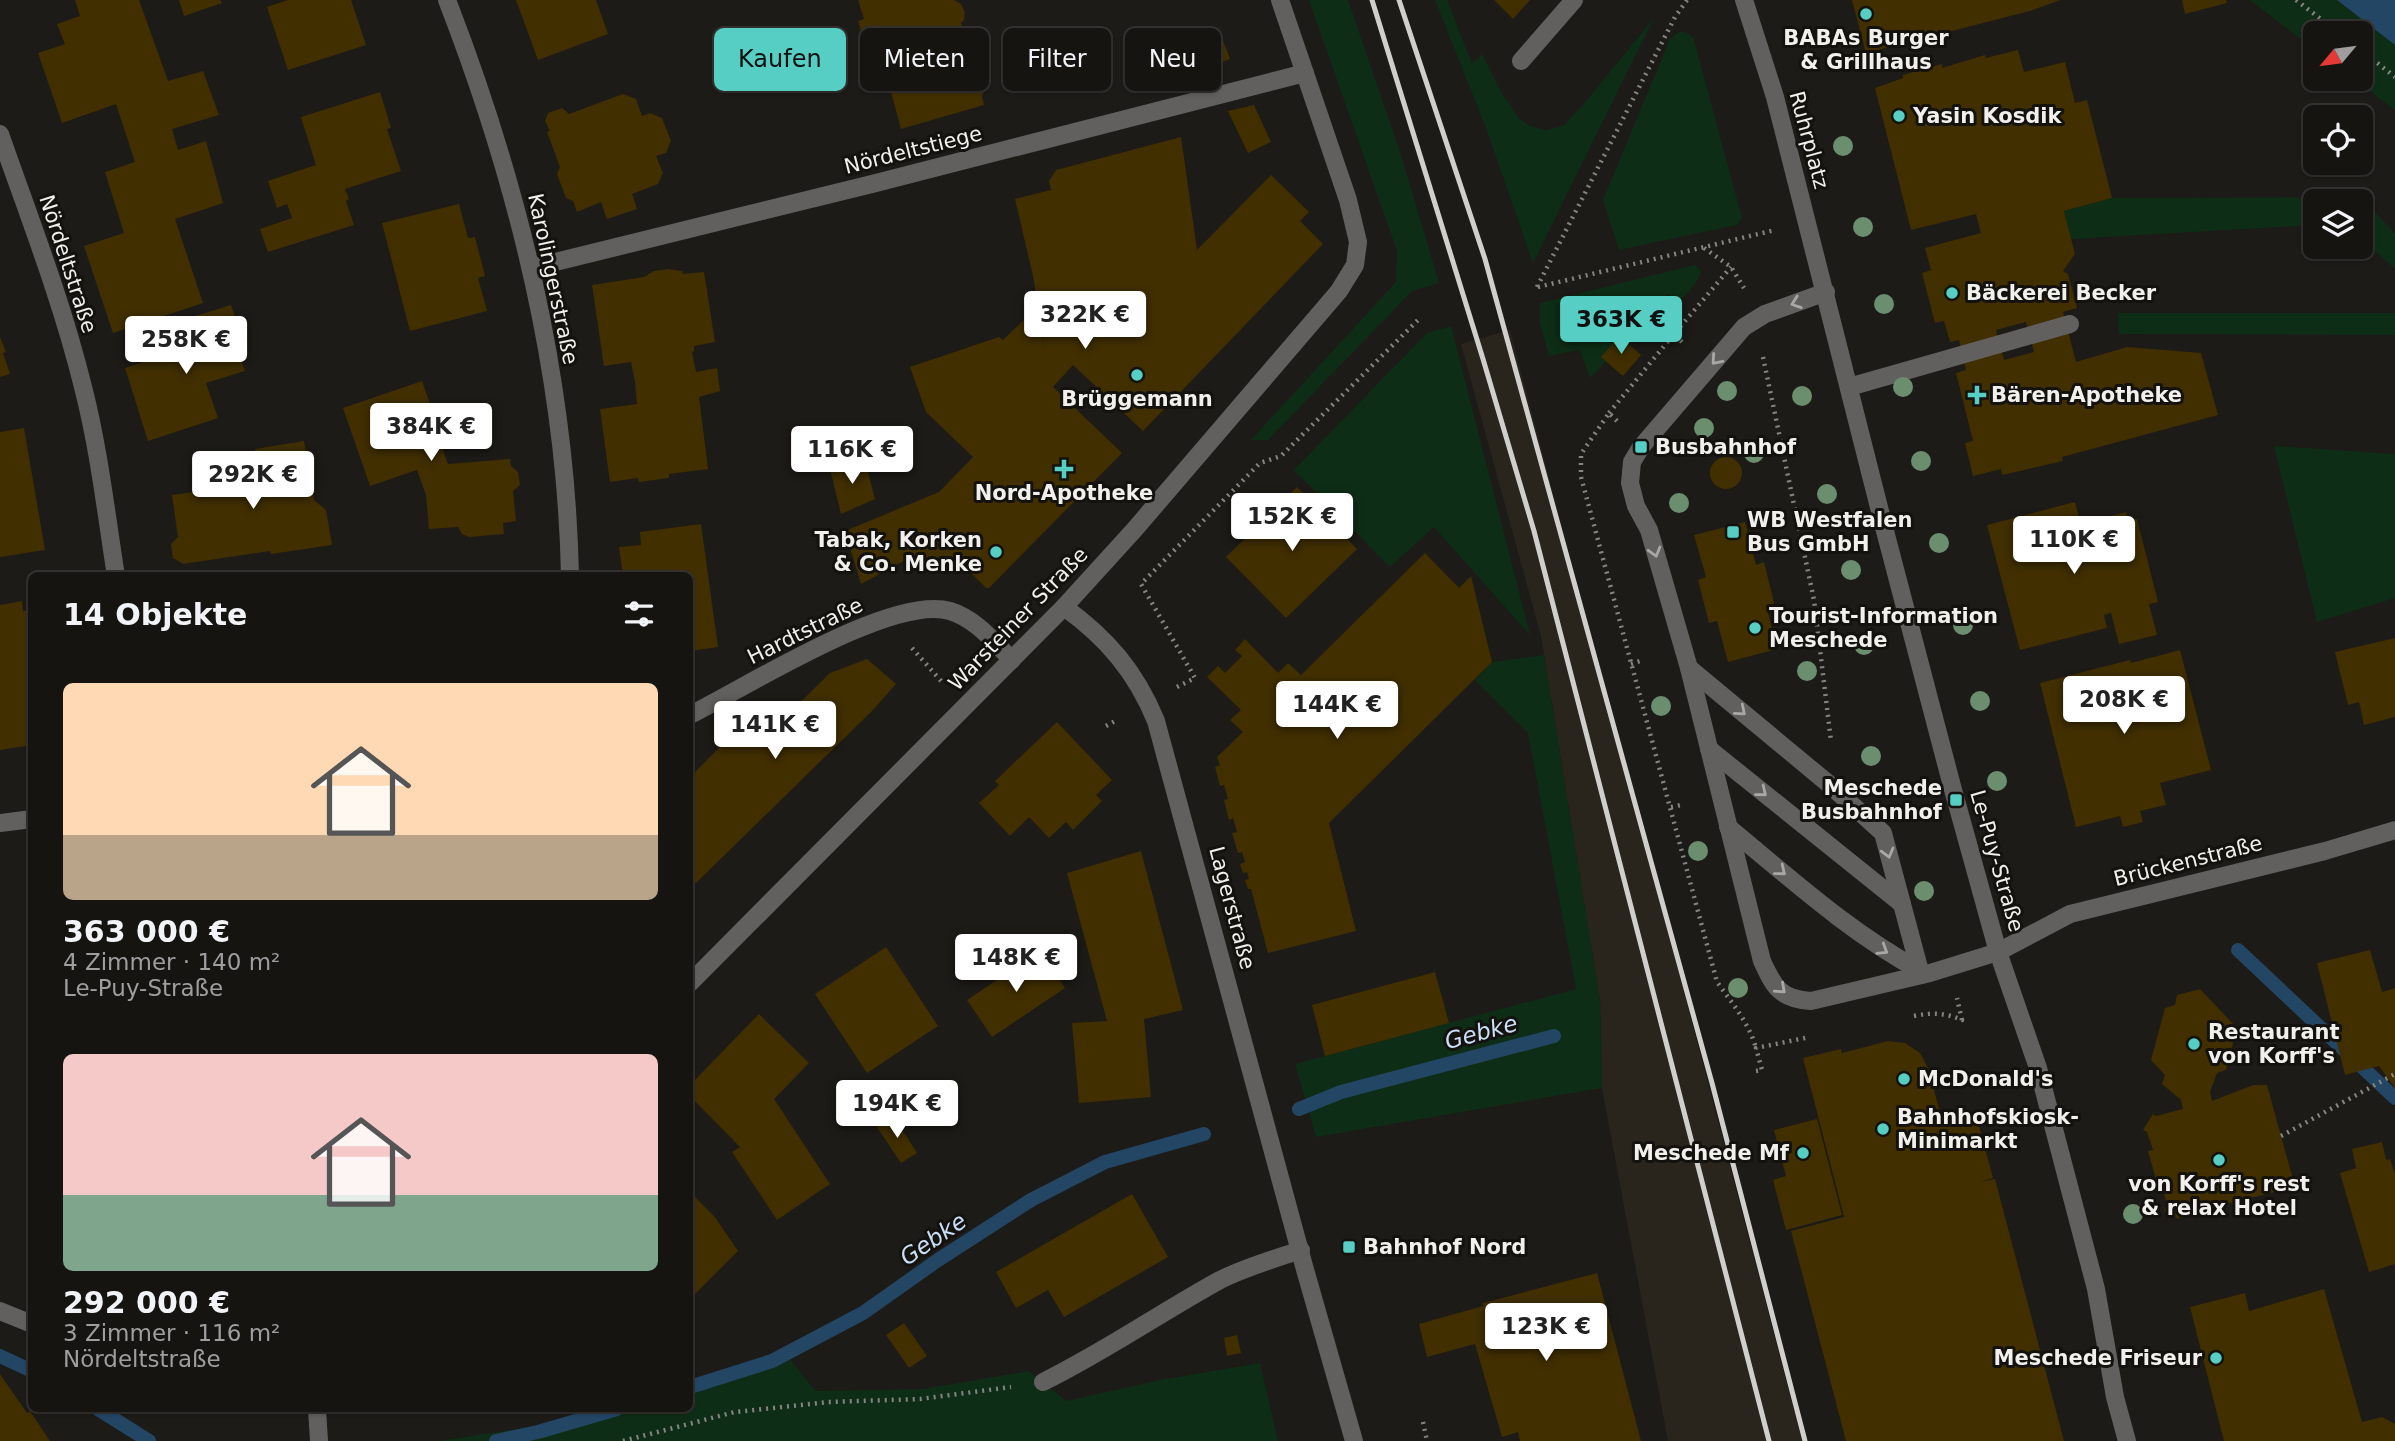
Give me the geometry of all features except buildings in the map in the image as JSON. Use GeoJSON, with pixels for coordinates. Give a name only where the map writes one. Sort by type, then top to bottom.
{"type":"FeatureCollection","features":[{"type":"Feature","properties":{"kind":"street","name":"Karolingerstraße"},"geometry":{"type":"LineString","coordinates":[[447,0],[502,159],[530,268],[553,389],[566,491],[570,572]]}},
{"type":"Feature","properties":{"kind":"street"},"geometry":{"type":"LineString","coordinates":[[1280,0],[1305,74]]}},
{"type":"Feature","properties":{"kind":"street"},"geometry":{"type":"LineString","coordinates":[[1521,61],[1574,0]]}},
{"type":"Feature","properties":{"kind":"street","name":"Ruhrplatz"},"geometry":{"type":"LineString","coordinates":[[1744,0],[1775,97],[1826,292]]}},
{"type":"Feature","properties":{"kind":"street","name":"Nördeltstiege"},"geometry":{"type":"LineString","coordinates":[[530,268],[1305,74]]}},
{"type":"Feature","properties":{"kind":"street","name":"Warsteiner Straße"},"geometry":{"type":"LineString","coordinates":[[693,980],[1064,607],[1135,529],[1339,291],[1356,265],[1358,242],[1348,200],[1305,74]]}},
{"type":"Feature","properties":{"kind":"street","name":"Nördeltstraße"},"geometry":{"type":"LineString","coordinates":[[0,134],[54,290],[83,385],[115,572]]}},
{"type":"Feature","properties":{"kind":"street"},"geometry":{"type":"LineString","coordinates":[[1755,320],[1826,292]]}},
{"type":"Feature","properties":{"kind":"street","name":"Le-Puy-Straße"},"geometry":{"type":"LineString","coordinates":[[1826,292],[1885,531],[1998,952],[2038,1068],[2096,1289],[2115,1397],[2127,1441]]}},
{"type":"Feature","properties":{"kind":"street","name":"Brückenstraße"},"geometry":{"type":"LineString","coordinates":[[1755,320],[1744,327],[1641,447],[1632,462],[1630,483],[1636,506],[1649,530],[1689,668],[1762,961],[1780,992],[1795,1000],[1811,1001],[1920,973],[1998,952],[2070,914],[2299,858],[2395,830]]}},
{"type":"Feature","properties":{"kind":"street"},"geometry":{"type":"LineString","coordinates":[[1850,387],[2070,324]]}},
{"type":"Feature","properties":{"kind":"street","name":"Lagerstraße"},"geometry":{"type":"LineString","coordinates":[[1064,607],[1109,644],[1135,678],[1148,702],[1168,759],[1354,1441]]}},
{"type":"Feature","properties":{"kind":"street","name":"Hardtstraße"},"geometry":{"type":"LineString","coordinates":[[693,713],[846,633],[888,617],[918,610],[948,610],[973,621],[1012,660]]}},
{"type":"Feature","properties":{"kind":"street"},"geometry":{"type":"LineString","coordinates":[[1689,668],[1830,785],[1883,833],[1920,973]]}},
{"type":"Feature","properties":{"kind":"street"},"geometry":{"type":"LineString","coordinates":[[1709,749],[1902,904]]}},
{"type":"Feature","properties":{"kind":"street"},"geometry":{"type":"LineString","coordinates":[[0,823],[28,820]]}},
{"type":"Feature","properties":{"kind":"street"},"geometry":{"type":"LineString","coordinates":[[1728,827],[1849,926],[1920,973]]}},
{"type":"Feature","properties":{"kind":"street"},"geometry":{"type":"LineString","coordinates":[[1043,1382],[1105,1350],[1221,1280],[1301,1250]]}},
{"type":"Feature","properties":{"kind":"street"},"geometry":{"type":"LineString","coordinates":[[0,1311],[28,1322]]}},
{"type":"Feature","properties":{"kind":"street"},"geometry":{"type":"LineString","coordinates":[[317,1412],[319,1441]]}},
{"type":"Feature","properties":{"kind":"path"},"geometry":{"type":"LineString","coordinates":[[1687,0],[1675,17],[1537,287],[1807,222]]}},
{"type":"Feature","properties":{"kind":"path"},"geometry":{"type":"LineString","coordinates":[[2297,0],[2324,21]]}},
{"type":"Feature","properties":{"kind":"path"},"geometry":{"type":"LineString","coordinates":[[2373,60],[2395,77]]}},
{"type":"Feature","properties":{"kind":"path"},"geometry":{"type":"LineString","coordinates":[[1704,247],[1731,267],[1741,282],[1755,320],[1814,600],[1831,746]]}},
{"type":"Feature","properties":{"kind":"path"},"geometry":{"type":"LineString","coordinates":[[1731,267],[1609,414],[1581,454],[1581,477],[1717,982],[1744,1019],[1756,1048]]}},
{"type":"Feature","properties":{"kind":"path"},"geometry":{"type":"LineString","coordinates":[[1148,702],[1195,678],[1141,584],[1260,463],[1281,456],[1420,318]]}},
{"type":"Feature","properties":{"kind":"path"},"geometry":{"type":"LineString","coordinates":[[1674,334],[1682,342]]}},
{"type":"Feature","properties":{"kind":"path"},"geometry":{"type":"LineString","coordinates":[[1609,414],[1617,421]]}},
{"type":"Feature","properties":{"kind":"path"},"geometry":{"type":"LineString","coordinates":[[906,641],[925,663]]}},
{"type":"Feature","properties":{"kind":"path"},"geometry":{"type":"LineString","coordinates":[[1631,664],[1643,660]]}},
{"type":"Feature","properties":{"kind":"path"},"geometry":{"type":"LineString","coordinates":[[1671,807],[1681,805]]}},
{"type":"Feature","properties":{"kind":"path"},"geometry":{"type":"LineString","coordinates":[[1706,946],[1718,942]]}},
{"type":"Feature","properties":{"kind":"path"},"geometry":{"type":"LineString","coordinates":[[2281,1136],[2395,1074]]}},
{"type":"Feature","properties":{"kind":"path"},"geometry":{"type":"LineString","coordinates":[[623,1441],[734,1412],[828,1402],[920,1399],[1043,1382]]}},
{"type":"Feature","properties":{"kind":"path"},"geometry":{"type":"LineString","coordinates":[[1423,1422],[1427,1441]]}},
{"type":"Feature","properties":{"kind":"shaded area"},"geometry":{"type":"Polygon","coordinates":[[[1510,330],[1802,1441],[1668,1441],[1602,1088],[1600,1001],[1541,636],[1461,344],[1510,330]]]}},
{"type":"Feature","properties":{"kind":"green space"},"geometry":{"type":"Polygon","coordinates":[[[1309,0],[1348,0],[1401,155],[1439,283],[1412,291],[1268,440],[1251,440],[1396,282],[1397,251],[1309,0]]]}},
{"type":"Feature","properties":{"kind":"green space"},"geometry":{"type":"Polygon","coordinates":[[[1435,0],[1447,0],[1472,64],[1482,54],[1503,95],[1519,118],[1530,126],[1546,130],[1563,126],[1654,18],[1533,263],[1485,125],[1435,0]]]}},
{"type":"Feature","properties":{"kind":"green space"},"geometry":{"type":"Polygon","coordinates":[[[2250,0],[2337,0],[2364,21],[2303,21],[2303,41],[2250,0]]]}},
{"type":"Feature","properties":{"kind":"green space"},"geometry":{"type":"Polygon","coordinates":[[[2373,28],[2395,45],[2395,110],[2370,91],[2373,91],[2373,28]]]}},
{"type":"Feature","properties":{"kind":"green space"},"geometry":{"type":"Polygon","coordinates":[[[1679,32],[1693,37],[1742,218],[1737,225],[1619,250],[1603,200],[1670,39],[1679,32]]]}},
{"type":"Feature","properties":{"kind":"green space"},"geometry":{"type":"Polygon","coordinates":[[[2303,197],[2303,226],[2071,239],[2064,211],[2112,198],[2303,197]]]}},
{"type":"Feature","properties":{"kind":"green space"},"geometry":{"type":"Polygon","coordinates":[[[2373,210],[2395,233],[2395,269],[2373,249],[2373,210]]]}},
{"type":"Feature","properties":{"kind":"green space"},"geometry":{"type":"Polygon","coordinates":[[[1695,265],[1701,271],[1700,275],[1685,296],[1678,303],[1668,294],[1590,378],[1580,350],[1549,356],[1540,323],[1540,303],[1695,265]]]}},
{"type":"Feature","properties":{"kind":"green space"},"geometry":{"type":"Polygon","coordinates":[[[2118,313],[2395,313],[2395,335],[2119,334],[2118,313]]]}},
{"type":"Feature","properties":{"kind":"green space"},"geometry":{"type":"Polygon","coordinates":[[[1451,326],[1530,635],[1434,527],[1390,567],[1294,470],[1427,333],[1451,326]]]}},
{"type":"Feature","properties":{"kind":"green space"},"geometry":{"type":"Polygon","coordinates":[[[2274,446],[2395,454],[2395,598],[2317,622],[2274,446]]]}},
{"type":"Feature","properties":{"kind":"green space"},"geometry":{"type":"Polygon","coordinates":[[[1544,655],[1600,1001],[1602,1088],[1316,1137],[1295,1064],[1576,989],[1528,733],[1475,680],[1492,662],[1544,655]]]}},
{"type":"Feature","properties":{"kind":"green space"},"geometry":{"type":"Polygon","coordinates":[[[790,1359],[815,1391],[923,1389],[1029,1371],[1066,1401],[1160,1380],[1260,1363],[1278,1441],[439,1441],[544,1425],[607,1412],[693,1412],[693,1391],[790,1359]]]}},
{"type":"Feature","properties":{"kind":"water"},"geometry":{"type":"Polygon","coordinates":[[[2337,0],[2395,0],[2395,45],[2373,28],[2373,21],[2364,21],[2337,0]]]}},
{"type":"Feature","properties":{"kind":"waterway","name":"Gebke"},"geometry":{"type":"LineString","coordinates":[[2238,950],[2395,1098]]}},
{"type":"Feature","properties":{"kind":"waterway","name":"Gebke"},"geometry":{"type":"LineString","coordinates":[[1299,1109],[1341,1092],[1554,1036]]}},
{"type":"Feature","properties":{"kind":"waterway","name":"Gebke"},"geometry":{"type":"LineString","coordinates":[[693,1386],[772,1361],[863,1313],[938,1260],[1031,1200],[1105,1162],[1204,1134]]}},
{"type":"Feature","properties":{"kind":"waterway","name":"Gebke"},"geometry":{"type":"LineString","coordinates":[[0,1356],[28,1369]]}},
{"type":"Feature","properties":{"kind":"waterway","name":"Gebke"},"geometry":{"type":"LineString","coordinates":[[103,1412],[149,1441]]}},
{"type":"Feature","properties":{"kind":"waterway","name":"Gebke"},"geometry":{"type":"LineString","coordinates":[[496,1441],[607,1412]]}},
{"type":"Feature","properties":{"kind":"railway"},"geometry":{"type":"LineString","coordinates":[[1372,0],[1534,531],[1769,1441]]}},
{"type":"Feature","properties":{"kind":"railway"},"geometry":{"type":"LineString","coordinates":[[1399,0],[1485,259],[1712,1083],[1805,1441]]}},
{"type":"Feature","properties":{"kind":"place","name":"BABAs Burger & Grillhaus"},"geometry":{"type":"Point","coordinates":[1866,14]}},
{"type":"Feature","properties":{"kind":"place","name":"Yasin Kosdik"},"geometry":{"type":"Point","coordinates":[1899,116]}},
{"type":"Feature","properties":{"kind":"place","name":"Bäckerei Becker"},"geometry":{"type":"Point","coordinates":[1952,293]}},
{"type":"Feature","properties":{"kind":"place","name":"Brüggemann"},"geometry":{"type":"Point","coordinates":[1137,375]}},
{"type":"Feature","properties":{"kind":"place","name":"Bären-Apotheke"},"geometry":{"type":"Point","coordinates":[1977,395]}},
{"type":"Feature","properties":{"kind":"place","name":"Busbahnhof"},"geometry":{"type":"Point","coordinates":[1641,447]}},
{"type":"Feature","properties":{"kind":"place","name":"Nord-Apotheke"},"geometry":{"type":"Point","coordinates":[1064,469]}},
{"type":"Feature","properties":{"kind":"place","name":"WB Westfalen Bus GmbH"},"geometry":{"type":"Point","coordinates":[1733,532]}},
{"type":"Feature","properties":{"kind":"place","name":"Tabak, Korken & Co. Menke"},"geometry":{"type":"Point","coordinates":[996,552]}},
{"type":"Feature","properties":{"kind":"place","name":"Tourist-Information Meschede"},"geometry":{"type":"Point","coordinates":[1755,628]}},
{"type":"Feature","properties":{"kind":"place","name":"Meschede Busbahnhof"},"geometry":{"type":"Point","coordinates":[1956,800]}},
{"type":"Feature","properties":{"kind":"place","name":"Restaurant von Korff's"},"geometry":{"type":"Point","coordinates":[2194,1044]}},
{"type":"Feature","properties":{"kind":"place","name":"McDonald's"},"geometry":{"type":"Point","coordinates":[1904,1079]}},
{"type":"Feature","properties":{"kind":"place","name":"Bahnhofskiosk- Minimarkt"},"geometry":{"type":"Point","coordinates":[1883,1129]}},
{"type":"Feature","properties":{"kind":"place","name":"Meschede Mf"},"geometry":{"type":"Point","coordinates":[1803,1153]}},
{"type":"Feature","properties":{"kind":"place","name":"von Korff's rest & relax Hotel"},"geometry":{"type":"Point","coordinates":[2219,1160]}},
{"type":"Feature","properties":{"kind":"place","name":"Bahnhof Nord"},"geometry":{"type":"Point","coordinates":[1349,1247]}},
{"type":"Feature","properties":{"kind":"place","name":"Meschede Friseur"},"geometry":{"type":"Point","coordinates":[2216,1358]}}]}
